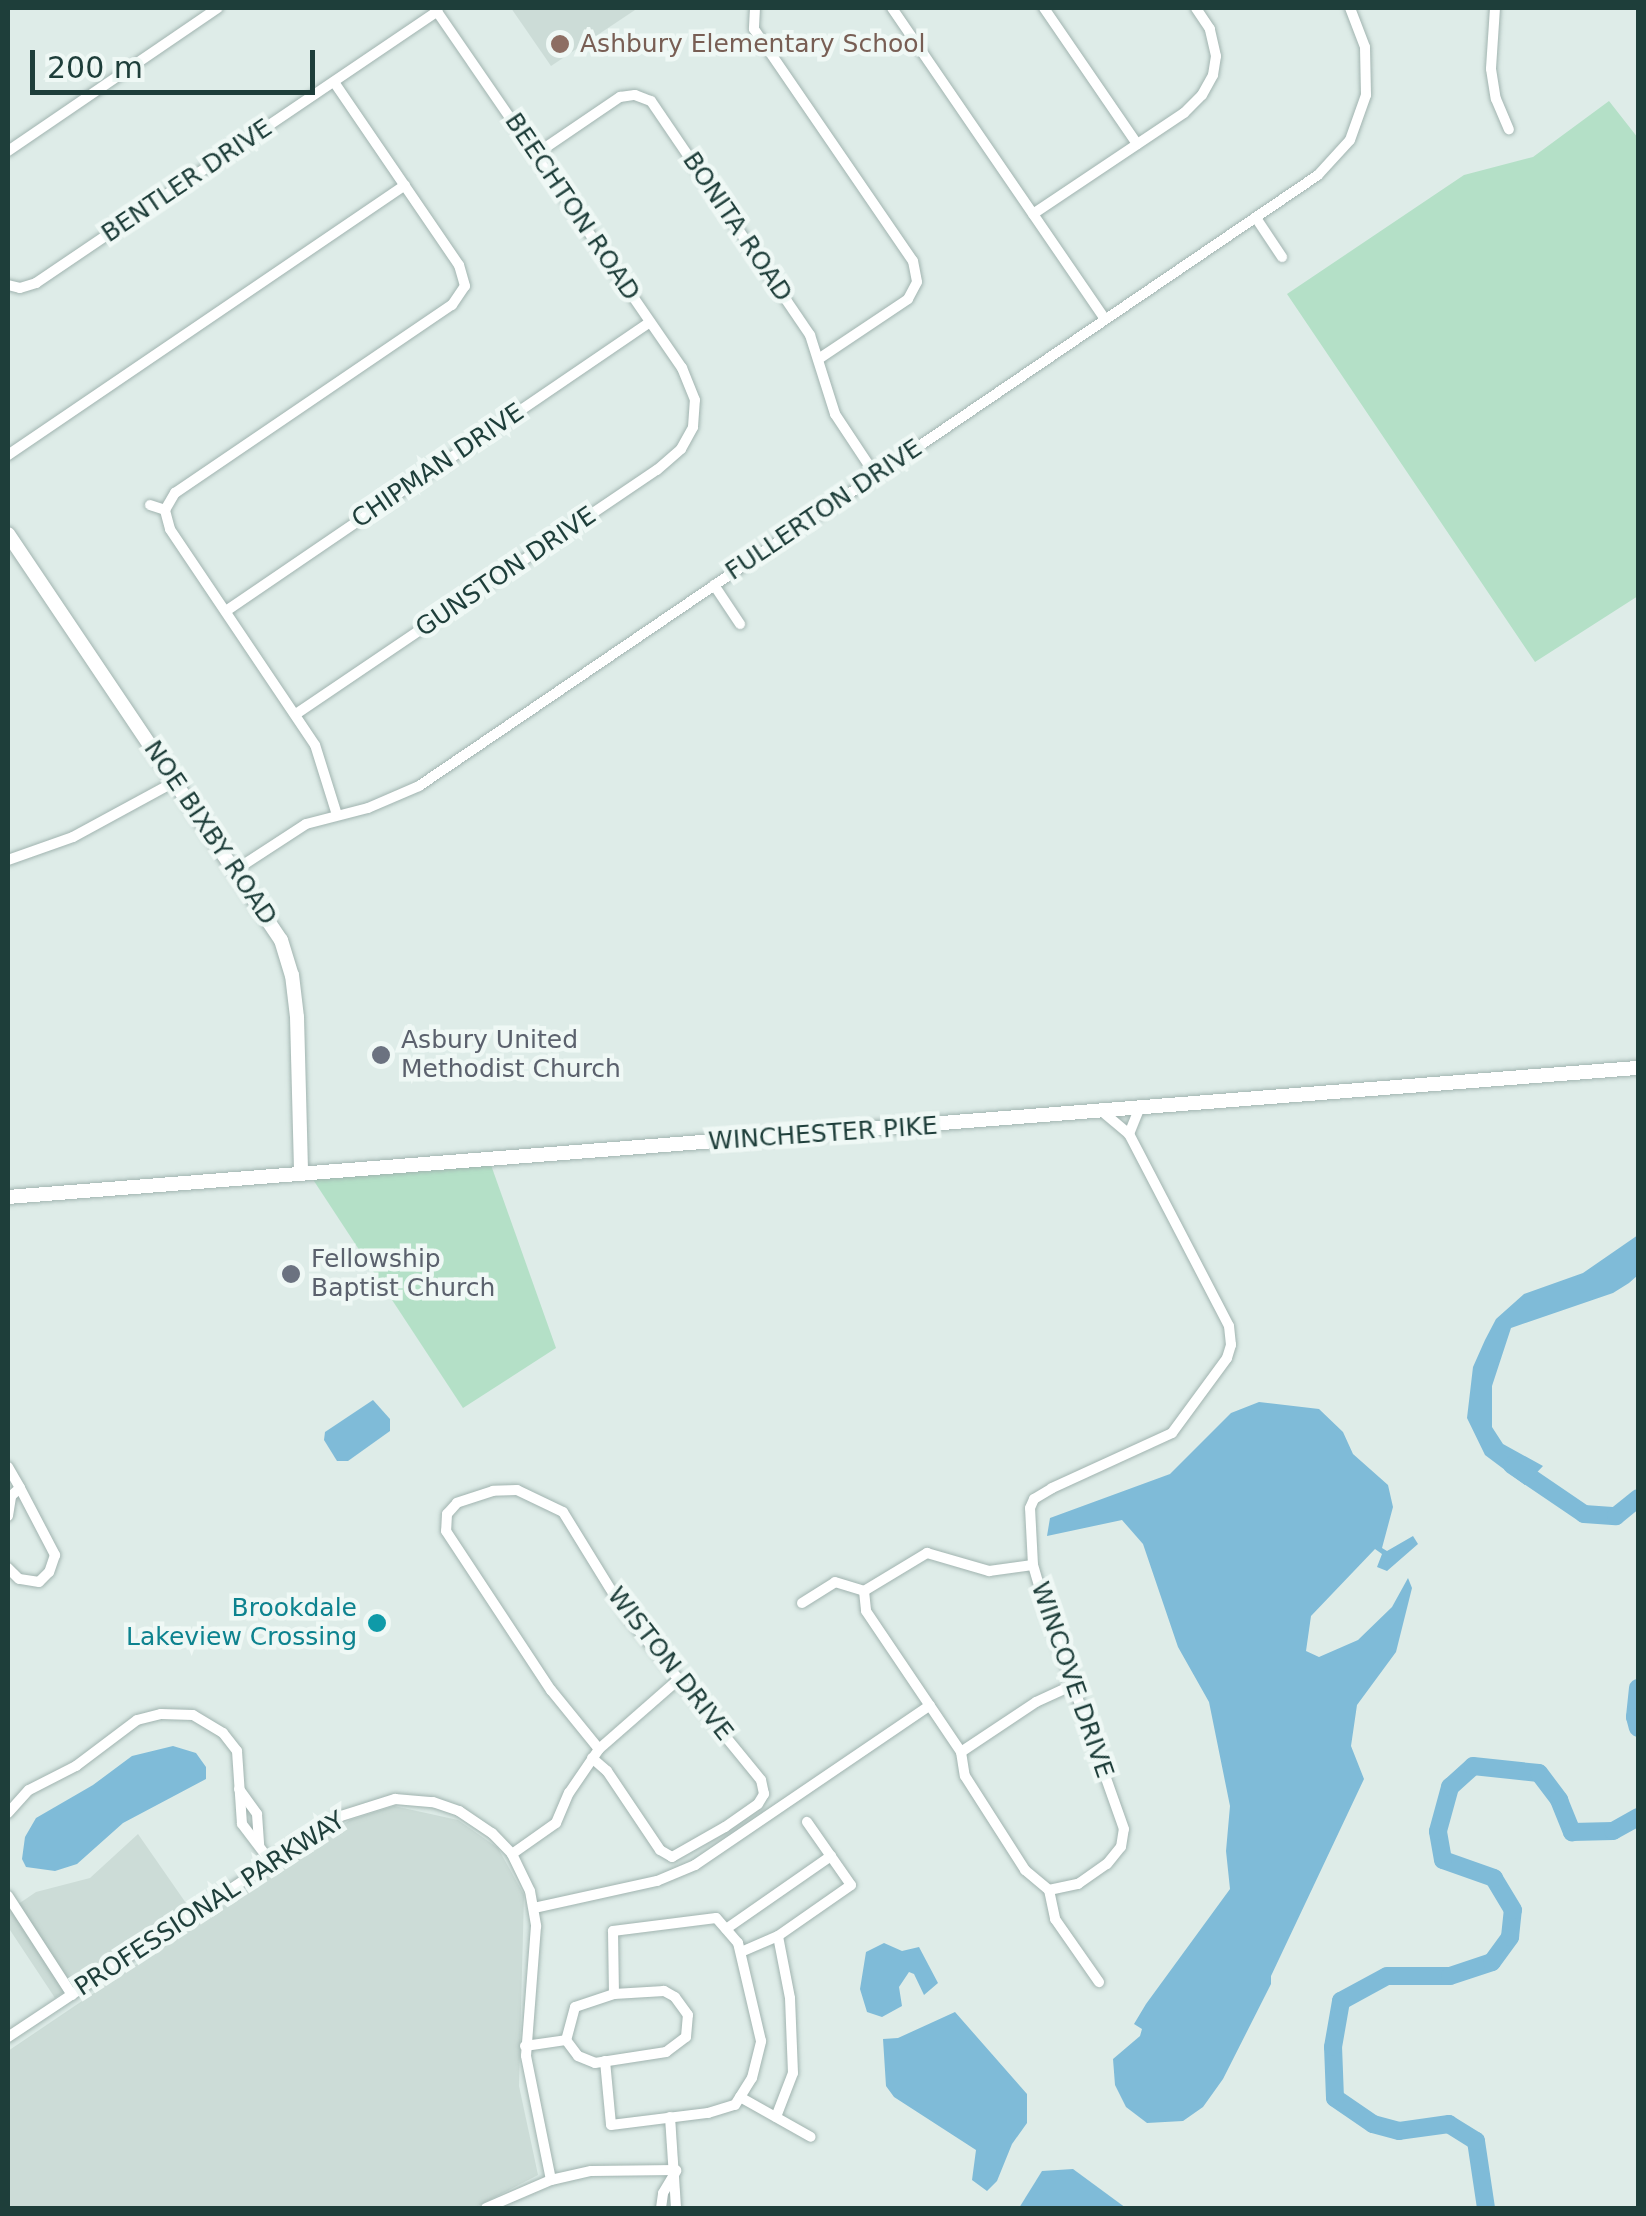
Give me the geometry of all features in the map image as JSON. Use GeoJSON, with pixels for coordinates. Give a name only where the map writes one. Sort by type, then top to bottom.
{"type":"FeatureCollection","features":[{"type":"Feature","properties":{"kind":"main road","name":"NOE BIXBY ROAD"},"geometry":{"type":"LineString","coordinates":[[8,534],[237,869],[280,940],[292,975],[301,1172]]}},
{"type":"Feature","properties":{"kind":"main road","name":"WINCHESTER PIKE"},"geometry":{"type":"LineString","coordinates":[[8,1196],[1638,1068]]}},
{"type":"Feature","properties":{"kind":"street"},"geometry":{"type":"LineString","coordinates":[[8,151],[218,8]]}},
{"type":"Feature","properties":{"kind":"street"},"geometry":{"type":"LineString","coordinates":[[892,8],[1105,320]]}},
{"type":"Feature","properties":{"kind":"street"},"geometry":{"type":"LineString","coordinates":[[1044,8],[1137,144]]}},
{"type":"Feature","properties":{"kind":"street"},"geometry":{"type":"LineString","coordinates":[[1034,214],[1184,113],[1207,88],[1216,65],[1216,47],[1196,8]]}},
{"type":"Feature","properties":{"kind":"street","name":"FULLERTON DRIVE"},"geometry":{"type":"LineString","coordinates":[[237,869],[306,824],[368,808],[418,786],[1318,176],[1341,152],[1356,128],[1366,95],[1365,47],[1350,8]]}},
{"type":"Feature","properties":{"kind":"street"},"geometry":{"type":"LineString","coordinates":[[1496,8],[1491,69],[1496,99],[1509,129]]}},
{"type":"Feature","properties":{"kind":"street","name":"BENTLER DRIVE"},"geometry":{"type":"LineString","coordinates":[[11,290],[36,283],[437,9]]}},
{"type":"Feature","properties":{"kind":"street","name":"BEECHTON ROAD"},"geometry":{"type":"LineString","coordinates":[[437,9],[688,378],[696,412]]}},
{"type":"Feature","properties":{"kind":"street"},"geometry":{"type":"LineString","coordinates":[[750,11],[754,29],[913,261],[917,282],[908,299],[820,358]]}},
{"type":"Feature","properties":{"kind":"street"},"geometry":{"type":"LineString","coordinates":[[536,154],[610,102],[636,94],[638,80]]}},
{"type":"Feature","properties":{"kind":"street"},"geometry":{"type":"LineString","coordinates":[[334,82],[469,287],[452,305],[175,493],[165,510],[170,529],[296,714],[323,762],[336,814]]}},
{"type":"Feature","properties":{"kind":"street","name":"BONITA ROAD"},"geometry":{"type":"LineString","coordinates":[[636,94],[651,101],[798,314],[820,358],[835,414],[876,476]]}},
{"type":"Feature","properties":{"kind":"street"},"geometry":{"type":"LineString","coordinates":[[8,455],[405,185]]}},
{"type":"Feature","properties":{"kind":"street"},"geometry":{"type":"LineString","coordinates":[[1256,218],[1282,257]]}},
{"type":"Feature","properties":{"kind":"street"},"geometry":{"type":"LineString","coordinates":[[917,282],[931,283]]}},
{"type":"Feature","properties":{"kind":"street","name":"CHIPMAN DRIVE"},"geometry":{"type":"LineString","coordinates":[[226,611],[650,322]]}},
{"type":"Feature","properties":{"kind":"street","name":"GUNSTON DRIVE"},"geometry":{"type":"LineString","coordinates":[[296,714],[671,459],[688,438],[696,412]]}},
{"type":"Feature","properties":{"kind":"street"},"geometry":{"type":"LineString","coordinates":[[150,505],[165,510]]}},
{"type":"Feature","properties":{"kind":"street"},"geometry":{"type":"LineString","coordinates":[[714,585],[740,624]]}},
{"type":"Feature","properties":{"kind":"street"},"geometry":{"type":"LineString","coordinates":[[8,860],[73,838],[176,782]]}},
{"type":"Feature","properties":{"kind":"street"},"geometry":{"type":"LineString","coordinates":[[1129,1134],[1139,1110]]}},
{"type":"Feature","properties":{"kind":"street","name":"WINCOVE DRIVE"},"geometry":{"type":"LineString","coordinates":[[1048,1890],[1078,1884],[1101,1869],[1117,1853],[1124,1834],[1033,1564],[1030,1508],[1034,1499],[1172,1433],[1230,1352],[1229,1326],[1129,1134],[1103,1112]]}},
{"type":"Feature","properties":{"kind":"street"},"geometry":{"type":"LineString","coordinates":[[8,1467],[51,1542],[54,1560],[39,1582],[20,1579],[8,1568]]}},
{"type":"Feature","properties":{"kind":"street"},"geometry":{"type":"LineString","coordinates":[[8,1516],[11,1496],[20,1488]]}},
{"type":"Feature","properties":{"kind":"street","name":"WISTON DRIVE"},"geometry":{"type":"LineString","coordinates":[[493,1491],[527,1491],[556,1507],[572,1521],[627,1616],[679,1678],[763,1784],[762,1800],[684,1854],[667,1855],[446,1531],[451,1508],[493,1491]]}},
{"type":"Feature","properties":{"kind":"street"},"geometry":{"type":"LineString","coordinates":[[802,1603],[835,1582],[864,1591],[927,1553],[989,1571],[1033,1564]]}},
{"type":"Feature","properties":{"kind":"street"},"geometry":{"type":"LineString","coordinates":[[864,1591],[866,1610],[960,1752],[965,1776],[1016,1858],[1048,1890],[1054,1920],[1099,1982]]}},
{"type":"Feature","properties":{"kind":"street"},"geometry":{"type":"LineString","coordinates":[[551,2180],[525,2046],[534,1908],[512,1854],[556,1824],[596,1754],[679,1678]]}},
{"type":"Feature","properties":{"kind":"street"},"geometry":{"type":"LineString","coordinates":[[960,1752],[1036,1702],[1073,1685]]}},
{"type":"Feature","properties":{"kind":"street"},"geometry":{"type":"LineString","coordinates":[[534,1908],[657,1882],[695,1866],[930,1705]]}},
{"type":"Feature","properties":{"kind":"street"},"geometry":{"type":"LineString","coordinates":[[8,1813],[29,1790],[87,1759],[127,1726],[161,1714],[192,1715],[223,1732],[241,1762],[242,1824],[271,1862]]}},
{"type":"Feature","properties":{"kind":"street"},"geometry":{"type":"LineString","coordinates":[[239,1789],[257,1814],[260,1845]]}},
{"type":"Feature","properties":{"kind":"street","name":"PROFESSIONAL PARKWAY"},"geometry":{"type":"LineString","coordinates":[[8,2038],[354,1810],[395,1800],[422,1800],[473,1819],[512,1854]]}},
{"type":"Feature","properties":{"kind":"street"},"geometry":{"type":"LineString","coordinates":[[741,1952],[778,1936],[850,1885],[806,1822]]}},
{"type":"Feature","properties":{"kind":"street"},"geometry":{"type":"LineString","coordinates":[[726,1929],[830,1856]]}},
{"type":"Feature","properties":{"kind":"street"},"geometry":{"type":"LineString","coordinates":[[8,1896],[72,1995]]}},
{"type":"Feature","properties":{"kind":"street"},"geometry":{"type":"LineString","coordinates":[[605,2061],[611,2125],[670,2118],[735,2105],[752,2078],[761,2041],[741,1952],[716,1918],[613,1930],[614,1994]]}},
{"type":"Feature","properties":{"kind":"street"},"geometry":{"type":"LineString","coordinates":[[776,2118],[793,2073],[790,1998],[778,1936]]}},
{"type":"Feature","properties":{"kind":"street"},"geometry":{"type":"LineString","coordinates":[[648,1990],[676,1996],[688,2014],[686,2037],[666,2052],[586,2062],[566,2040],[575,2007],[614,1994],[648,1990]]}},
{"type":"Feature","properties":{"kind":"street"},"geometry":{"type":"LineString","coordinates":[[525,2046],[566,2040]]}},
{"type":"Feature","properties":{"kind":"street"},"geometry":{"type":"LineString","coordinates":[[740,2097],[811,2137]]}},
{"type":"Feature","properties":{"kind":"street"},"geometry":{"type":"LineString","coordinates":[[670,2118],[676,2208]]}},
{"type":"Feature","properties":{"kind":"street"},"geometry":{"type":"LineString","coordinates":[[486,2208],[551,2180],[631,2168],[676,2170]]}},
{"type":"Feature","properties":{"kind":"street"},"geometry":{"type":"LineString","coordinates":[[661,2208],[663,2193],[676,2170]]}},
{"type":"Feature","properties":{"kind":"shaded area","name":"Ashbury Elementary School"},"geometry":{"type":"Polygon","coordinates":[[[511,8],[638,8],[551,66],[511,8]]]}},
{"type":"Feature","properties":{"kind":"shaded area"},"geometry":{"type":"Polygon","coordinates":[[[394,1806],[458,1820],[498,1848],[524,1895],[519,2086],[538,2175],[474,2208],[8,2208],[8,2051],[350,1820],[394,1806]]]}},
{"type":"Feature","properties":{"kind":"shaded area"},"geometry":{"type":"Polygon","coordinates":[[[138,1834],[188,1906],[55,1998],[8,1927],[8,1911],[36,1892],[90,1878],[138,1834]]]}},
{"type":"Feature","properties":{"kind":"green space"},"geometry":{"type":"Polygon","coordinates":[[[1609,101],[1638,138],[1638,596],[1535,662],[1287,294],[1464,175],[1533,157],[1609,101]]]}},
{"type":"Feature","properties":{"kind":"green space"},"geometry":{"type":"Polygon","coordinates":[[[491,1165],[556,1348],[463,1408],[312,1178],[491,1165]]]}},
{"type":"Feature","properties":{"kind":"water"},"geometry":{"type":"Polygon","coordinates":[[[1638,1235],[1638,1275],[1629,1283],[1613,1293],[1511,1328],[1492,1386],[1492,1427],[1503,1444],[1543,1466],[1525,1485],[1485,1455],[1467,1418],[1473,1367],[1485,1340],[1496,1319],[1524,1294],[1583,1273],[1638,1235]]]}},
{"type":"Feature","properties":{"kind":"water"},"geometry":{"type":"Polygon","coordinates":[[[373,1400],[390,1419],[390,1431],[348,1461],[337,1461],[324,1440],[325,1432],[373,1400]]]}},
{"type":"Feature","properties":{"kind":"water"},"geometry":{"type":"Polygon","coordinates":[[[1259,1402],[1319,1409],[1343,1432],[1353,1454],[1388,1485],[1393,1507],[1382,1548],[1387,1551],[1413,1536],[1418,1544],[1387,1571],[1377,1567],[1382,1554],[1375,1549],[1311,1616],[1306,1651],[1319,1657],[1358,1640],[1392,1607],[1408,1578],[1412,1588],[1396,1652],[1357,1705],[1351,1746],[1364,1779],[1271,1976],[1271,1984],[1223,2079],[1203,2107],[1183,2121],[1147,2123],[1126,2107],[1115,2085],[1113,2059],[1140,2036],[1142,2029],[1134,2024],[1146,2004],[1230,1889],[1226,1851],[1230,1806],[1209,1702],[1178,1647],[1143,1544],[1122,1520],[1047,1536],[1050,1518],[1170,1474],[1231,1413],[1259,1402]]]}},
{"type":"Feature","properties":{"kind":"water"},"geometry":{"type":"Polygon","coordinates":[[[173,1746],[196,1753],[206,1767],[206,1779],[123,1823],[77,1864],[55,1871],[26,1867],[22,1859],[25,1837],[36,1818],[93,1785],[132,1756],[173,1746]]]}},
{"type":"Feature","properties":{"kind":"water"},"geometry":{"type":"Polygon","coordinates":[[[884,1943],[902,1951],[919,1947],[938,1983],[924,1995],[914,1974],[909,1972],[899,1987],[902,2006],[882,2017],[867,2012],[860,1989],[866,1952],[884,1943]]]}},
{"type":"Feature","properties":{"kind":"water"},"geometry":{"type":"Polygon","coordinates":[[[955,2012],[1027,2094],[1027,2123],[1012,2144],[997,2181],[987,2191],[972,2180],[976,2150],[894,2097],[886,2086],[883,2039],[898,2038],[955,2012]]]}},
{"type":"Feature","properties":{"kind":"water"},"geometry":{"type":"Polygon","coordinates":[[[1073,2169],[1126,2208],[1019,2208],[1042,2171],[1073,2169]]]}},
{"type":"Feature","properties":{"kind":"waterway"},"geometry":{"type":"LineString","coordinates":[[1512,1465],[1584,1514],[1616,1516],[1638,1498]]}},
{"type":"Feature","properties":{"kind":"waterway"},"geometry":{"type":"LineString","coordinates":[[1638,1688],[1638,1728]]}},
{"type":"Feature","properties":{"kind":"waterway"},"geometry":{"type":"LineString","coordinates":[[1486,2208],[1476,2141],[1449,2124],[1399,2131],[1373,2124],[1335,2098],[1333,2047],[1341,2001],[1387,1976],[1450,1976],[1492,1962],[1510,1937],[1513,1910],[1494,1878],[1443,1860],[1438,1831],[1450,1787],[1473,1766],[1539,1773],[1559,1800],[1572,1832],[1613,1831],[1638,1817]]}},
{"type":"Feature","properties":{"kind":"place","name":"Ashbury Elementary School"},"geometry":{"type":"Point","coordinates":[560,44]}},
{"type":"Feature","properties":{"kind":"place","name":"Asbury United Methodist Church"},"geometry":{"type":"Point","coordinates":[381,1055]}},
{"type":"Feature","properties":{"kind":"place","name":"Fellowship Baptist Church"},"geometry":{"type":"Point","coordinates":[291,1274]}},
{"type":"Feature","properties":{"kind":"place","name":"Brookdale Lakeview Crossing"},"geometry":{"type":"Point","coordinates":[377,1623]}}]}
